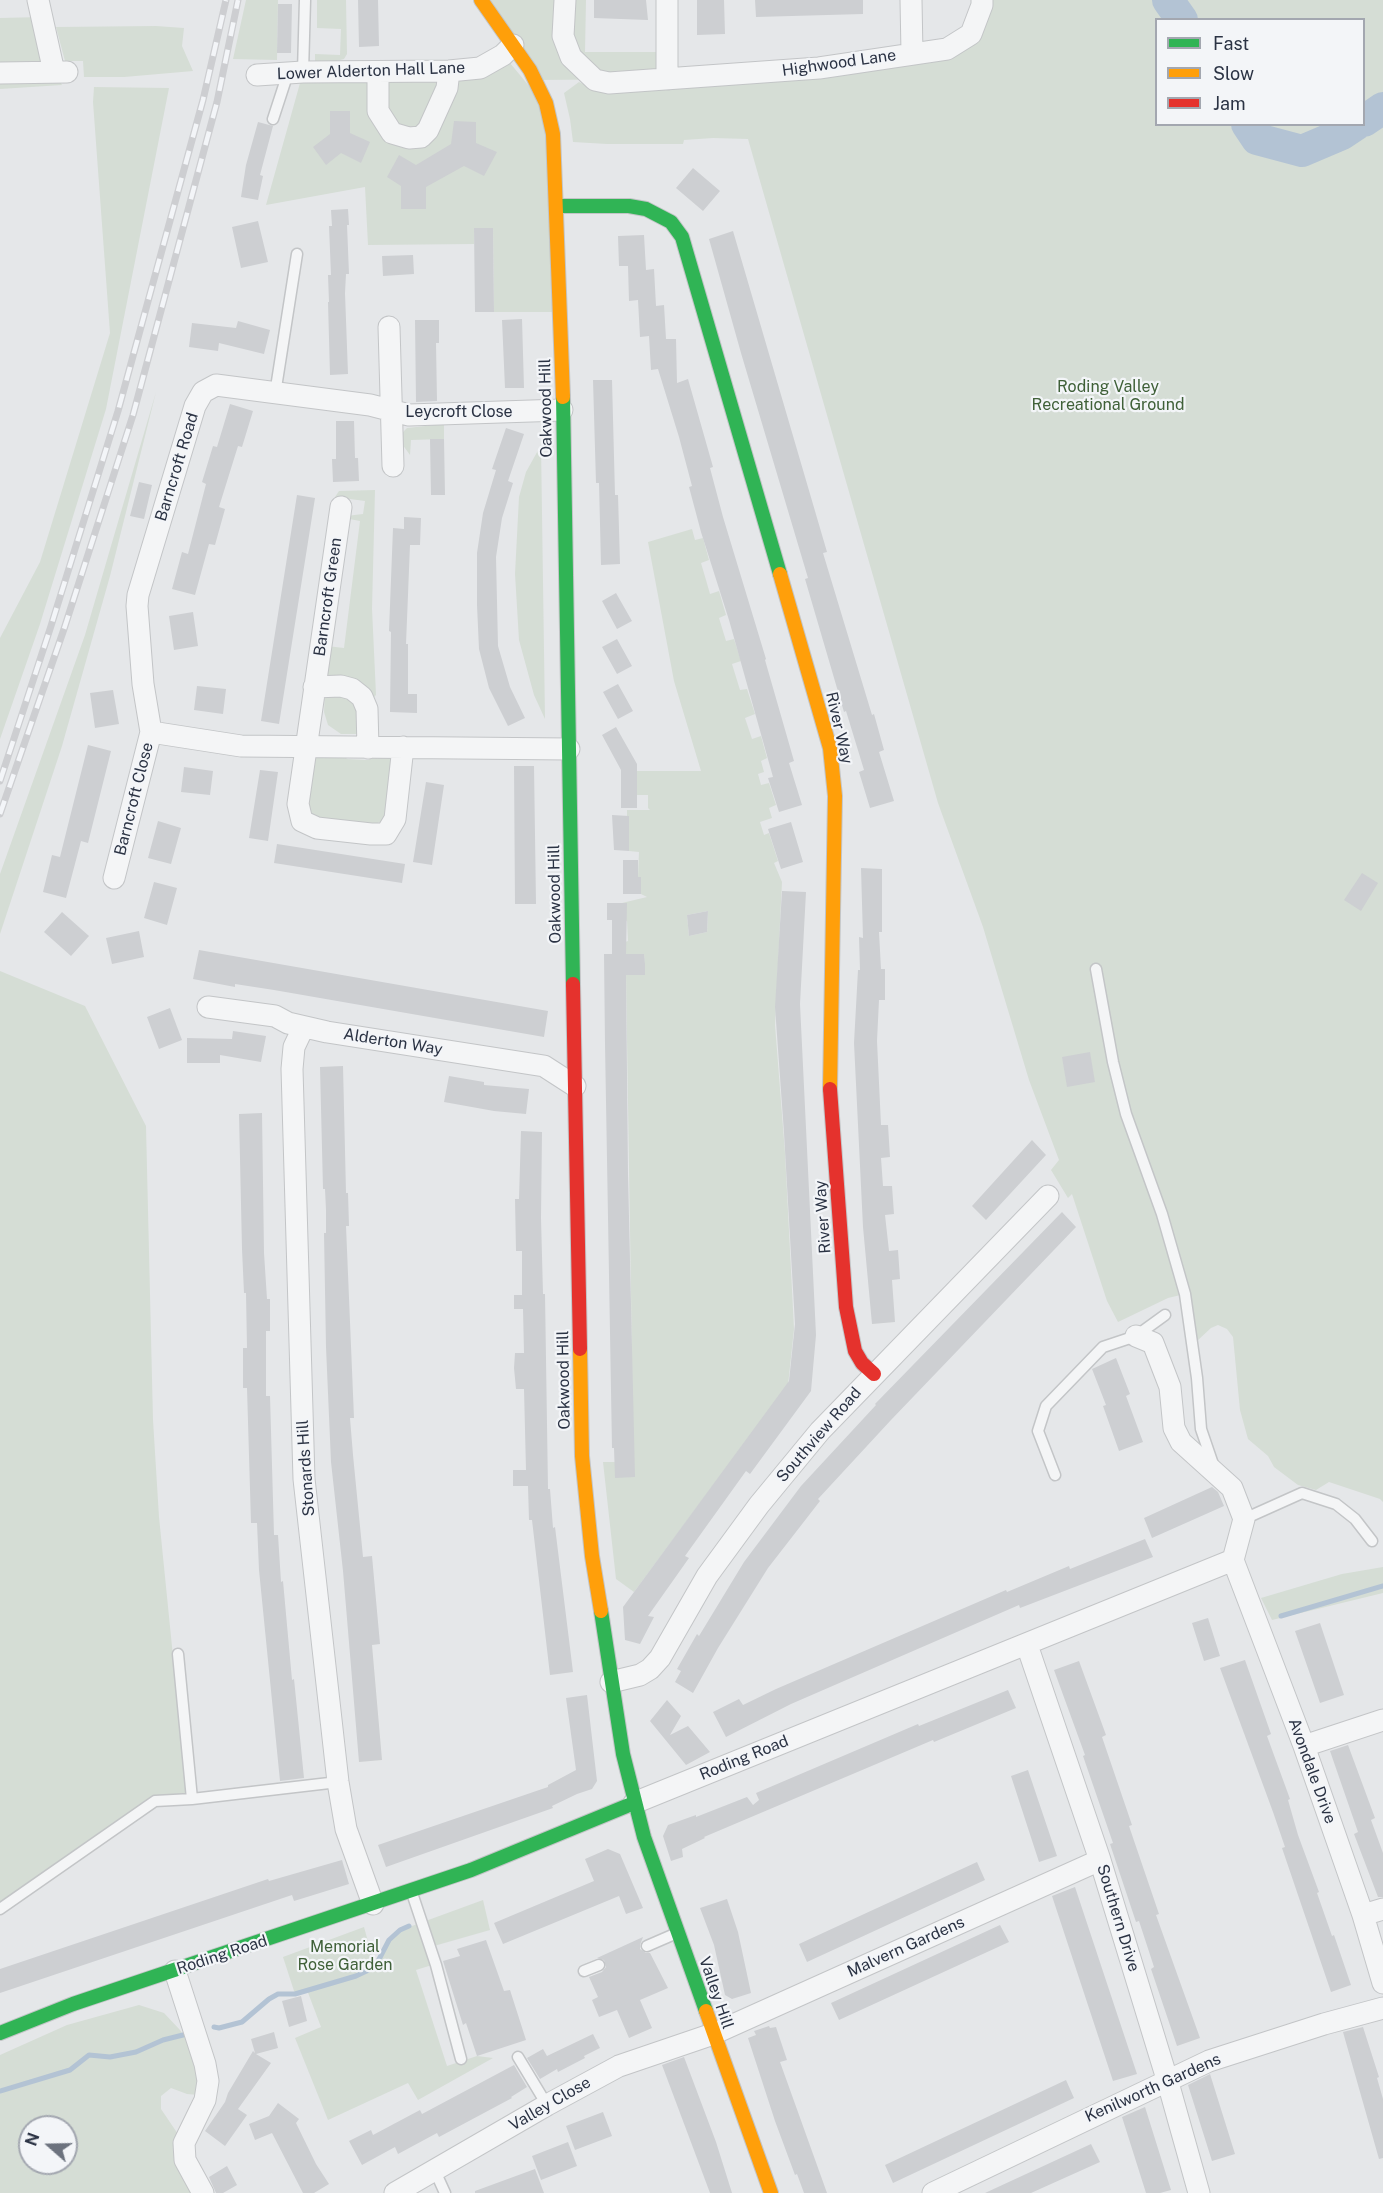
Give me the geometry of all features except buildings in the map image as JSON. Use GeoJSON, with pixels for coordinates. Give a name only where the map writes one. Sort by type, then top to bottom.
{"type":"FeatureCollection","features":[{"type":"Feature","properties":{"kind":"street"},"geometry":{"type":"LineString","coordinates":[[0,73],[61,72],[38,0]]}},
{"type":"Feature","properties":{"kind":"street","name":"Oakwood Hill"},"geometry":{"type":"LineString","coordinates":[[481,0],[531,70],[546,103],[553,134],[561,312],[582,1456],[592,1556],[623,1754],[634,1803]]}},
{"type":"Feature","properties":{"kind":"street","name":"Highwood Lane"},"geometry":{"type":"LineString","coordinates":[[565,0],[563,36],[571,57],[590,77],[609,83],[819,68],[947,49],[972,34],[982,0]]}},
{"type":"Feature","properties":{"kind":"street"},"geometry":{"type":"LineString","coordinates":[[667,0],[667,79]]}},
{"type":"Feature","properties":{"kind":"street"},"geometry":{"type":"LineString","coordinates":[[911,0],[912,53]]}},
{"type":"Feature","properties":{"kind":"street","name":"Lower Alderton Hall Lane"},"geometry":{"type":"LineString","coordinates":[[257,75],[449,72],[480,68],[503,55],[513,45]]}},
{"type":"Feature","properties":{"kind":"street"},"geometry":{"type":"LineString","coordinates":[[378,73],[378,111],[392,133],[410,138],[421,137],[428,130],[447,87],[449,72]]}},
{"type":"Feature","properties":{"kind":"street","name":"River Way"},"geometry":{"type":"LineString","coordinates":[[556,206],[629,206],[646,209],[671,222],[682,237],[830,748],[836,796],[829,1072],[846,1307],[855,1351],[862,1363],[874,1374]]}},
{"type":"Feature","properties":{"kind":"street","name":"Leycroft Close"},"geometry":{"type":"LineString","coordinates":[[389,327],[393,466]]}},
{"type":"Feature","properties":{"kind":"street","name":"Barncroft Road"},"geometry":{"type":"LineString","coordinates":[[151,732],[143,684],[138,595],[195,406],[203,392],[216,385],[370,405],[392,411]]}},
{"type":"Feature","properties":{"kind":"street","name":"Leycroft Close"},"geometry":{"type":"LineString","coordinates":[[392,411],[409,415],[562,410]]}},
{"type":"Feature","properties":{"kind":"street","name":"Barncroft Green"},"geometry":{"type":"LineString","coordinates":[[307,746],[341,507]]}},
{"type":"Feature","properties":{"kind":"street"},"geometry":{"type":"LineString","coordinates":[[314,687],[340,686],[352,689],[362,697],[367,709],[368,748]]}},
{"type":"Feature","properties":{"kind":"street","name":"Barncroft Close"},"geometry":{"type":"LineString","coordinates":[[114,878],[151,732],[241,746],[569,749]]}},
{"type":"Feature","properties":{"kind":"street"},"geometry":{"type":"LineString","coordinates":[[307,746],[298,804],[303,821],[316,828],[370,834],[386,834],[395,819],[403,747]]}},
{"type":"Feature","properties":{"kind":"street","name":"Alderton Way"},"geometry":{"type":"LineString","coordinates":[[208,1007],[275,1016],[303,1028],[544,1066],[575,1086]]}},
{"type":"Feature","properties":{"kind":"street","name":"Stonards Hill"},"geometry":{"type":"LineString","coordinates":[[303,1028],[294,1047],[292,1069],[304,1479],[338,1782],[346,1828],[373,1904]]}},
{"type":"Feature","properties":{"kind":"street","name":"Southview Road"},"geometry":{"type":"LineString","coordinates":[[611,1682],[640,1675],[650,1669],[660,1658],[707,1576],[759,1505],[820,1431],[1048,1196]]}},
{"type":"Feature","properties":{"kind":"street"},"geometry":{"type":"LineString","coordinates":[[1136,1336],[1153,1343],[1170,1387],[1174,1428],[1181,1442],[1232,1488],[1244,1519],[1233,1560]]}},
{"type":"Feature","properties":{"kind":"street","name":"Roding Road"},"geometry":{"type":"LineString","coordinates":[[0,2033],[73,2004],[471,1870],[1233,1560]]}},
{"type":"Feature","properties":{"kind":"street","name":"Avondale Drive"},"geometry":{"type":"LineString","coordinates":[[1233,1560],[1304,1746],[1363,1915],[1383,1983]]}},
{"type":"Feature","properties":{"kind":"street","name":"Southern Drive"},"geometry":{"type":"LineString","coordinates":[[1028,1645],[1100,1860],[1167,2079],[1199,2193]]}},
{"type":"Feature","properties":{"kind":"street"},"geometry":{"type":"LineString","coordinates":[[1304,1746],[1383,1720]]}},
{"type":"Feature","properties":{"kind":"street","name":"Valley Hill"},"geometry":{"type":"LineString","coordinates":[[634,1803],[713,2034],[771,2193]]}},
{"type":"Feature","properties":{"kind":"street","name":"Malvern Gardens"},"geometry":{"type":"LineString","coordinates":[[713,2034],[1100,1860]]}},
{"type":"Feature","properties":{"kind":"street"},"geometry":{"type":"LineString","coordinates":[[1363,1915],[1383,1909]]}},
{"type":"Feature","properties":{"kind":"street"},"geometry":{"type":"LineString","coordinates":[[175,1971],[205,2064],[208,2081],[205,2100],[184,2143],[185,2160],[203,2193]]}},
{"type":"Feature","properties":{"kind":"street","name":"Kenilworth Gardens"},"geometry":{"type":"LineString","coordinates":[[933,2193],[1167,2079],[1209,2061],[1324,2024],[1383,2008]]}},
{"type":"Feature","properties":{"kind":"street","name":"Valley Close"},"geometry":{"type":"LineString","coordinates":[[396,2193],[619,2066],[713,2034]]}},
{"type":"Feature","properties":{"kind":"lane"},"geometry":{"type":"LineString","coordinates":[[273,119],[295,73],[305,0]]}},
{"type":"Feature","properties":{"kind":"lane"},"geometry":{"type":"LineString","coordinates":[[275,394],[297,254]]}},
{"type":"Feature","properties":{"kind":"lane"},"geometry":{"type":"LineString","coordinates":[[1096,969],[1113,1062],[1126,1114],[1162,1214],[1185,1294],[1197,1378],[1201,1429],[1217,1475]]}},
{"type":"Feature","properties":{"kind":"lane"},"geometry":{"type":"LineString","coordinates":[[1055,1475],[1038,1431],[1046,1406],[1104,1347],[1136,1336],[1165,1315]]}},
{"type":"Feature","properties":{"kind":"lane"},"geometry":{"type":"LineString","coordinates":[[1244,1519],[1302,1493],[1336,1504],[1354,1519],[1372,1541]]}},
{"type":"Feature","properties":{"kind":"lane"},"geometry":{"type":"LineString","coordinates":[[178,1654],[192,1799]]}},
{"type":"Feature","properties":{"kind":"lane"},"geometry":{"type":"LineString","coordinates":[[0,1909],[155,1801],[192,1799],[338,1782]]}},
{"type":"Feature","properties":{"kind":"lane"},"geometry":{"type":"LineString","coordinates":[[411,1890],[436,1965],[461,2059]]}},
{"type":"Feature","properties":{"kind":"lane"},"geometry":{"type":"LineString","coordinates":[[647,1946],[678,1933]]}},
{"type":"Feature","properties":{"kind":"lane"},"geometry":{"type":"LineString","coordinates":[[584,1971],[599,1965]]}},
{"type":"Feature","properties":{"kind":"lane"},"geometry":{"type":"LineString","coordinates":[[518,2057],[547,2105]]}},
{"type":"Feature","properties":{"kind":"lane"},"geometry":{"type":"LineString","coordinates":[[435,2171],[445,2193]]}},
{"type":"Feature","properties":{"kind":"green space"},"geometry":{"type":"Polygon","coordinates":[[[246,0],[278,0],[277,60],[233,59],[246,0]]]}},
{"type":"Feature","properties":{"kind":"green space"},"geometry":{"type":"Polygon","coordinates":[[[317,0],[346,0],[347,54],[344,59],[329,63],[315,62],[315,54],[340,55],[341,29],[317,28],[317,0]]]}},
{"type":"Feature","properties":{"kind":"green space"},"geometry":{"type":"Polygon","coordinates":[[[481,0],[586,0],[585,52],[667,52],[667,79],[535,80],[481,0]]]}},
{"type":"Feature","properties":{"kind":"green space","name":"Roding Valley Recreational Ground"},"geometry":{"type":"Polygon","coordinates":[[[983,0],[1383,0],[1383,1502],[1329,1482],[1316,1490],[1298,1485],[1274,1467],[1268,1456],[1248,1439],[1240,1410],[1233,1337],[1227,1329],[1218,1325],[1211,1328],[1197,1341],[1189,1293],[1168,1298],[1118,1322],[1107,1301],[1072,1194],[1068,1198],[1051,1170],[1059,1160],[1029,1080],[983,927],[938,803],[748,139],[684,140],[683,144],[573,142],[564,93],[579,82],[589,87],[955,51],[983,0]]]}},
{"type":"Feature","properties":{"kind":"green space"},"geometry":{"type":"Polygon","coordinates":[[[41,17],[54,72],[62,85],[0,89],[0,18],[41,17]]]}},
{"type":"Feature","properties":{"kind":"green space"},"geometry":{"type":"Polygon","coordinates":[[[56,27],[184,28],[182,46],[193,71],[124,77],[84,77],[83,61],[65,61],[56,27]]]}},
{"type":"Feature","properties":{"kind":"green space"},"geometry":{"type":"Polygon","coordinates":[[[505,57],[544,104],[558,312],[494,312],[493,228],[474,228],[474,244],[368,245],[365,187],[266,205],[302,76],[375,76],[375,112],[410,141],[452,82],[505,57]]]}},
{"type":"Feature","properties":{"kind":"green space"},"geometry":{"type":"Polygon","coordinates":[[[449,71],[428,130],[392,133],[378,73],[449,71]]]}},
{"type":"Feature","properties":{"kind":"green space"},"geometry":{"type":"Polygon","coordinates":[[[94,87],[169,88],[106,409],[40,624],[0,739],[0,638],[40,562],[110,333],[93,102],[94,87]]]}},
{"type":"Feature","properties":{"kind":"green space"},"geometry":{"type":"Polygon","coordinates":[[[156,392],[110,576],[62,746],[0,934],[0,874],[85,635],[156,392]]]}},
{"type":"Feature","properties":{"kind":"green space"},"geometry":{"type":"Polygon","coordinates":[[[444,424],[444,439],[411,440],[410,455],[402,444],[403,432],[407,428],[444,424]]]}},
{"type":"Feature","properties":{"kind":"green space"},"geometry":{"type":"Polygon","coordinates":[[[541,445],[545,719],[534,695],[519,640],[515,574],[519,497],[526,472],[541,445]]]}},
{"type":"Feature","properties":{"kind":"green space"},"geometry":{"type":"Polygon","coordinates":[[[375,490],[372,609],[376,695],[369,702],[327,677],[324,669],[327,646],[344,648],[360,521],[344,518],[363,514],[365,501],[335,497],[339,491],[375,490]]]}},
{"type":"Feature","properties":{"kind":"green space"},"geometry":{"type":"Polygon","coordinates":[[[692,529],[695,540],[703,538],[709,560],[701,563],[710,594],[719,591],[726,615],[719,618],[726,641],[734,639],[741,661],[732,664],[740,690],[747,689],[755,714],[745,718],[752,739],[761,736],[767,758],[761,761],[764,772],[758,774],[761,785],[769,783],[776,805],[769,808],[772,818],[760,822],[764,835],[769,833],[778,861],[774,863],[782,882],[775,1025],[785,1153],[794,1329],[788,1385],[634,1592],[616,1579],[603,1462],[615,1462],[632,1358],[626,975],[645,975],[644,954],[618,954],[619,944],[628,941],[627,921],[622,920],[622,903],[647,897],[641,894],[641,877],[638,877],[639,852],[629,851],[627,810],[650,810],[648,795],[637,795],[637,771],[701,771],[674,681],[648,542],[692,529]],[[708,911],[687,915],[689,936],[707,932],[708,911]]]}},
{"type":"Feature","properties":{"kind":"green space"},"geometry":{"type":"Polygon","coordinates":[[[325,691],[344,691],[360,710],[360,734],[341,734],[328,725],[324,712],[325,691]]]}},
{"type":"Feature","properties":{"kind":"green space"},"geometry":{"type":"Polygon","coordinates":[[[342,752],[347,759],[369,760],[372,753],[390,755],[393,762],[388,813],[382,821],[371,826],[319,820],[311,813],[306,802],[311,765],[317,756],[342,752]]]}},
{"type":"Feature","properties":{"kind":"green space"},"geometry":{"type":"Polygon","coordinates":[[[0,971],[85,1006],[146,1126],[153,1420],[159,1517],[186,1793],[153,1798],[0,1903],[0,971]]]}},
{"type":"Feature","properties":{"kind":"green space"},"geometry":{"type":"Polygon","coordinates":[[[1383,1567],[1383,1593],[1272,1620],[1261,1598],[1342,1574],[1383,1567]]]}},
{"type":"Feature","properties":{"kind":"green space","name":"Memorial Rose Garden"},"geometry":{"type":"Polygon","coordinates":[[[483,1900],[490,1930],[427,1948],[432,1965],[416,1970],[447,2066],[477,2056],[493,2058],[418,2100],[408,2083],[328,2120],[295,2038],[321,2027],[307,1990],[295,1994],[283,1957],[364,1927],[375,1967],[391,1939],[401,1930],[483,1900]]]}},
{"type":"Feature","properties":{"kind":"green space"},"geometry":{"type":"Polygon","coordinates":[[[139,2005],[164,2013],[180,2030],[202,2065],[199,2095],[187,2094],[171,2088],[161,2096],[161,2109],[184,2143],[203,2193],[0,2193],[0,2055],[67,2025],[139,2005]]]}},
{"type":"Feature","properties":{"kind":"waterway"},"geometry":{"type":"LineString","coordinates":[[1168,0],[1181,18]]}},
{"type":"Feature","properties":{"kind":"waterway"},"geometry":{"type":"LineString","coordinates":[[1365,120],[1383,108]]}},
{"type":"Feature","properties":{"kind":"waterway"},"geometry":{"type":"LineString","coordinates":[[1248,126],[1257,139],[1302,151],[1342,134],[1354,126]]}},
{"type":"Feature","properties":{"kind":"waterway"},"geometry":{"type":"LineString","coordinates":[[1281,1616],[1383,1586]]}},
{"type":"Feature","properties":{"kind":"waterway"},"geometry":{"type":"LineString","coordinates":[[214,2027],[219,2028],[242,2022],[278,1994],[295,1994],[356,1976],[375,1967],[389,1940],[400,1930],[409,1926]]}},
{"type":"Feature","properties":{"kind":"waterway"},"geometry":{"type":"LineString","coordinates":[[0,2091],[70,2070],[89,2055],[110,2057],[136,2052],[163,2040],[187,2034]]}},
{"type":"Feature","properties":{"kind":"railway"},"geometry":{"type":"LineString","coordinates":[[0,781],[118,411],[203,100],[226,0]]}},
{"type":"Feature","properties":{"kind":"railway"},"geometry":{"type":"LineString","coordinates":[[0,814],[64,629],[133,415],[217,102],[238,0]]}},
{"type":"Feature","properties":{"kind":"traffic: fast"},"geometry":{"type":"LineString","coordinates":[[556,206],[629,206],[646,209],[671,222],[682,237],[780,574]]}},
{"type":"Feature","properties":{"kind":"traffic: fast"},"geometry":{"type":"LineString","coordinates":[[563,397],[573,984]]}},
{"type":"Feature","properties":{"kind":"traffic: fast"},"geometry":{"type":"LineString","coordinates":[[601,1611],[623,1754],[644,1837],[706,2011]]}},
{"type":"Feature","properties":{"kind":"traffic: fast"},"geometry":{"type":"LineString","coordinates":[[0,2033],[73,2004],[471,1870],[634,1803]]}},
{"type":"Feature","properties":{"kind":"traffic: slow"},"geometry":{"type":"LineString","coordinates":[[481,0],[530,70],[546,103],[553,134],[563,397]]}},
{"type":"Feature","properties":{"kind":"traffic: slow"},"geometry":{"type":"LineString","coordinates":[[780,574],[830,748],[835,796],[830,1089]]}},
{"type":"Feature","properties":{"kind":"traffic: slow"},"geometry":{"type":"LineString","coordinates":[[580,1349],[582,1456],[592,1556],[601,1611]]}},
{"type":"Feature","properties":{"kind":"traffic: slow"},"geometry":{"type":"LineString","coordinates":[[706,2011],[771,2193]]}},
{"type":"Feature","properties":{"kind":"traffic: jam"},"geometry":{"type":"LineString","coordinates":[[573,984],[580,1349]]}},
{"type":"Feature","properties":{"kind":"traffic: jam"},"geometry":{"type":"LineString","coordinates":[[830,1089],[846,1307],[855,1351],[862,1363],[874,1374]]}}]}
